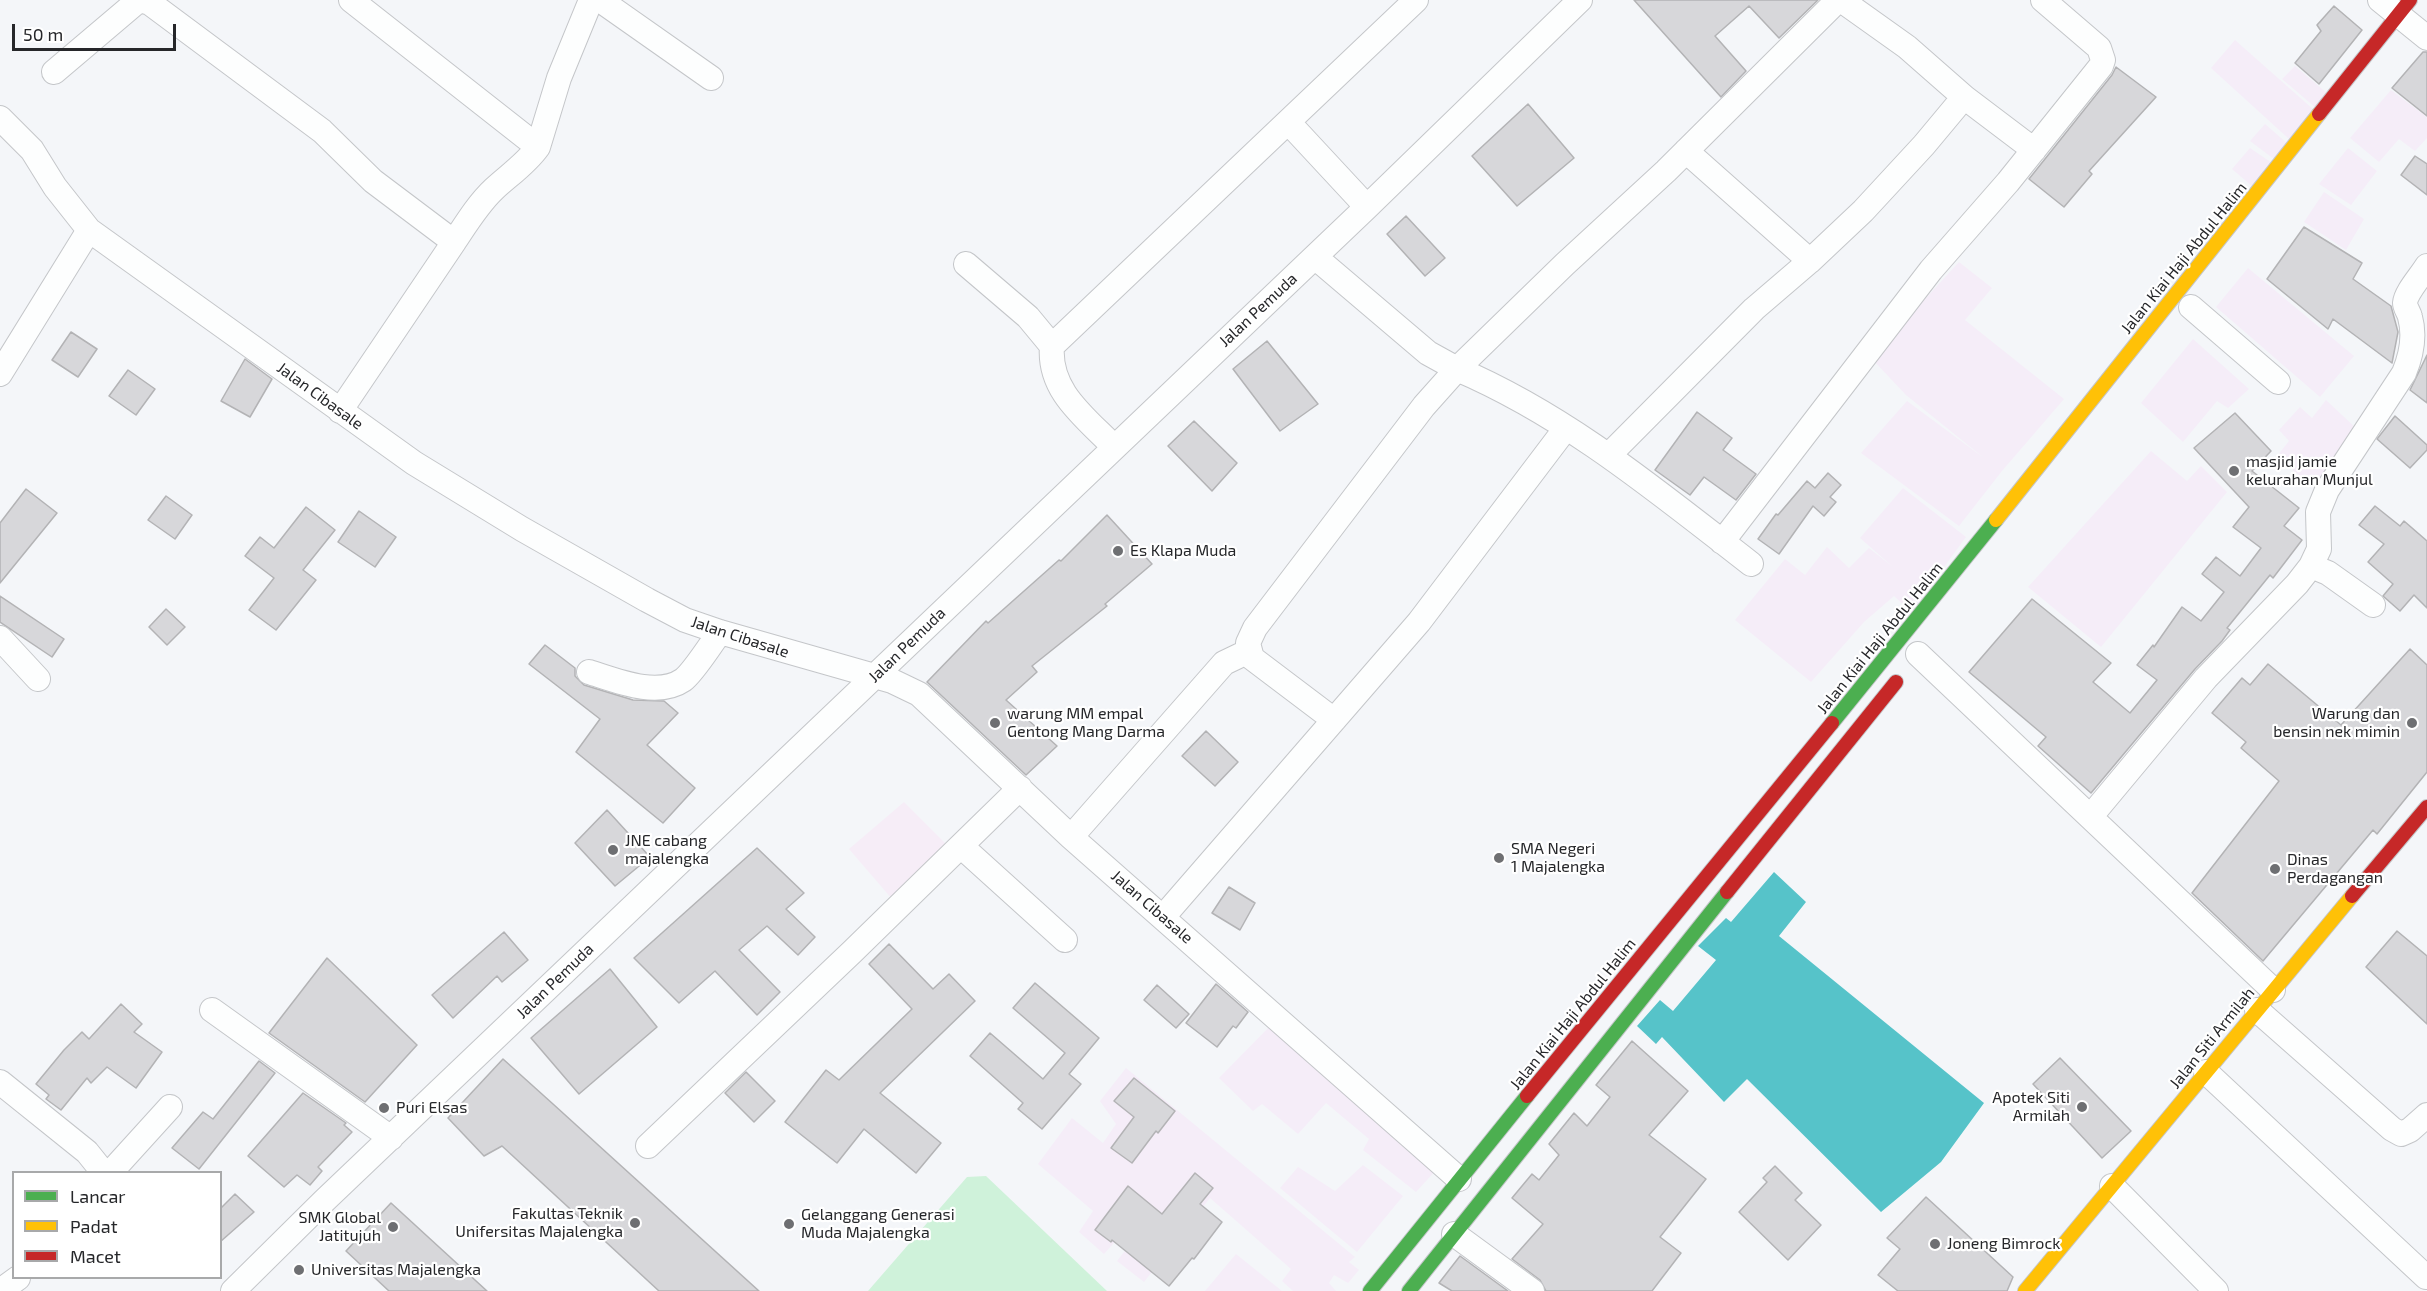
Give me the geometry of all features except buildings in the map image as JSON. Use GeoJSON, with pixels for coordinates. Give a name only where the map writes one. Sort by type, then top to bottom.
{"type":"FeatureCollection","features":[{"type":"Feature","properties":{"kind":"main road","name":"Jalan Kiai Haji Abdul Halim"},"geometry":{"type":"LineString","coordinates":[[1371,1291],[1459,1179],[1902,638],[2413,24]]}},
{"type":"Feature","properties":{"kind":"main road"},"geometry":{"type":"LineString","coordinates":[[1409,1291],[1624,1019],[1914,659]]}},
{"type":"Feature","properties":{"kind":"main road","name":"Jalan Siti Armilah"},"geometry":{"type":"LineString","coordinates":[[2025,1291],[2272,990],[2427,807]]}},
{"type":"Feature","properties":{"kind":"street"},"geometry":{"type":"LineString","coordinates":[[54,72],[133,5],[140,0],[150,3],[322,131],[373,180],[454,242]]}},
{"type":"Feature","properties":{"kind":"street"},"geometry":{"type":"LineString","coordinates":[[351,0],[538,147]]}},
{"type":"Feature","properties":{"kind":"street"},"geometry":{"type":"LineString","coordinates":[[340,411],[454,242],[492,191],[531,157],[538,147],[559,78],[591,0]]}},
{"type":"Feature","properties":{"kind":"street"},"geometry":{"type":"LineString","coordinates":[[600,0],[711,78]]}},
{"type":"Feature","properties":{"kind":"street"},"geometry":{"type":"LineString","coordinates":[[1114,447],[1069,400],[1057,383],[1051,362],[1052,346],[1416,0]]}},
{"type":"Feature","properties":{"kind":"street","name":"Jalan Pemuda"},"geometry":{"type":"LineString","coordinates":[[233,1291],[1315,257],[1580,0]]}},
{"type":"Feature","properties":{"kind":"street"},"geometry":{"type":"LineString","coordinates":[[1722,542],[1931,270],[2034,150],[2101,66],[2103,60],[2099,48],[2043,0]]}},
{"type":"Feature","properties":{"kind":"street"},"geometry":{"type":"LineString","coordinates":[[2380,0],[2413,24]]}},
{"type":"Feature","properties":{"kind":"street"},"geometry":{"type":"LineString","coordinates":[[1334,720],[1252,658],[1248,643],[1255,628],[1424,406],[1457,369],[1686,151],[1849,3],[1907,47],[1964,97],[2034,150]]}},
{"type":"Feature","properties":{"kind":"street"},"geometry":{"type":"LineString","coordinates":[[1609,455],[1754,309],[1863,211],[1924,146],[1964,97]]}},
{"type":"Feature","properties":{"kind":"street","name":"Jalan Cibasale"},"geometry":{"type":"LineString","coordinates":[[0,119],[32,150],[62,196],[89,230],[414,463],[522,529],[685,620],[892,681],[919,694],[1071,837],[1459,1179]]}},
{"type":"Feature","properties":{"kind":"street"},"geometry":{"type":"LineString","coordinates":[[1289,123],[1367,207]]}},
{"type":"Feature","properties":{"kind":"street"},"geometry":{"type":"LineString","coordinates":[[1686,151],[1810,261]]}},
{"type":"Feature","properties":{"kind":"street"},"geometry":{"type":"LineString","coordinates":[[0,374],[89,230]]}},
{"type":"Feature","properties":{"kind":"street"},"geometry":{"type":"LineString","coordinates":[[1315,257],[1428,352],[1457,369],[1535,406],[1609,455],[1751,564]]}},
{"type":"Feature","properties":{"kind":"street"},"geometry":{"type":"LineString","coordinates":[[966,264],[1028,317],[1052,346]]}},
{"type":"Feature","properties":{"kind":"street"},"geometry":{"type":"LineString","coordinates":[[2091,816],[2206,678],[2297,584],[2311,566],[2319,549],[2318,512],[2327,490],[2404,373],[2410,359],[2412,332],[2410,316],[2405,304],[2427,266]]}},
{"type":"Feature","properties":{"kind":"street"},"geometry":{"type":"LineString","coordinates":[[2191,307],[2278,382]]}},
{"type":"Feature","properties":{"kind":"street"},"geometry":{"type":"LineString","coordinates":[[1163,917],[1419,622],[1566,428]]}},
{"type":"Feature","properties":{"kind":"street"},"geometry":{"type":"LineString","coordinates":[[2311,566],[2328,573],[2373,605]]}},
{"type":"Feature","properties":{"kind":"street"},"geometry":{"type":"LineString","coordinates":[[589,672],[620,682],[660,688],[683,680],[720,632]]}},
{"type":"Feature","properties":{"kind":"street"},"geometry":{"type":"LineString","coordinates":[[0,639],[38,679]]}},
{"type":"Feature","properties":{"kind":"street"},"geometry":{"type":"LineString","coordinates":[[1071,837],[1224,663],[1249,651]]}},
{"type":"Feature","properties":{"kind":"street"},"geometry":{"type":"LineString","coordinates":[[1914,659],[2091,816],[2156,882],[2272,990]]}},
{"type":"Feature","properties":{"kind":"street"},"geometry":{"type":"LineString","coordinates":[[648,1146],[1020,788]]}},
{"type":"Feature","properties":{"kind":"street"},"geometry":{"type":"LineString","coordinates":[[961,846],[1065,940]]}},
{"type":"Feature","properties":{"kind":"street"},"geometry":{"type":"LineString","coordinates":[[212,1010],[391,1138]]}},
{"type":"Feature","properties":{"kind":"street"},"geometry":{"type":"LineString","coordinates":[[2257,1010],[2392,1129],[2401,1134],[2425,1122]]}},
{"type":"Feature","properties":{"kind":"street"},"geometry":{"type":"LineString","coordinates":[[2206,1072],[2426,1277]]}},
{"type":"Feature","properties":{"kind":"street"},"geometry":{"type":"LineString","coordinates":[[0,1082],[87,1152],[101,1171]]}},
{"type":"Feature","properties":{"kind":"street"},"geometry":{"type":"LineString","coordinates":[[113,1171],[170,1107]]}},
{"type":"Feature","properties":{"kind":"street"},"geometry":{"type":"LineString","coordinates":[[2112,1186],[2216,1291]]}},
{"type":"Feature","properties":{"kind":"street"},"geometry":{"type":"LineString","coordinates":[[1454,1234],[1532,1291]]}},
{"type":"Feature","properties":{"kind":"street"},"geometry":{"type":"LineString","coordinates":[[0,1291],[17,1279]]}},
{"type":"Feature","properties":{"kind":"shaded area"},"geometry":{"type":"Polygon","coordinates":[[[2235,40],[2314,110],[2289,139],[2211,68],[2235,40]]]}},
{"type":"Feature","properties":{"kind":"shaded area"},"geometry":{"type":"Polygon","coordinates":[[[2295,66],[2328,94],[2316,108],[2282,79],[2295,66]]]}},
{"type":"Feature","properties":{"kind":"shaded area"},"geometry":{"type":"Polygon","coordinates":[[[2391,90],[2427,117],[2427,138],[2415,151],[2399,139],[2379,162],[2350,138],[2391,90]]]}},
{"type":"Feature","properties":{"kind":"shaded area"},"geometry":{"type":"Polygon","coordinates":[[[2265,124],[2288,144],[2274,159],[2250,141],[2265,124]]]}},
{"type":"Feature","properties":{"kind":"shaded area"},"geometry":{"type":"Polygon","coordinates":[[[2250,148],[2272,163],[2253,187],[2232,169],[2250,148]]]}},
{"type":"Feature","properties":{"kind":"shaded area"},"geometry":{"type":"Polygon","coordinates":[[[2348,148],[2377,171],[2351,205],[2319,184],[2348,148]]]}},
{"type":"Feature","properties":{"kind":"shaded area"},"geometry":{"type":"Polygon","coordinates":[[[2324,192],[2364,219],[2346,250],[2304,222],[2324,192]]]}},
{"type":"Feature","properties":{"kind":"shaded area"},"geometry":{"type":"Polygon","coordinates":[[[1959,262],[1992,288],[1965,320],[2064,399],[2002,471],[1959,526],[1861,453],[1907,401],[1984,458],[1906,395],[1871,358],[1959,262]]]}},
{"type":"Feature","properties":{"kind":"shaded area"},"geometry":{"type":"Polygon","coordinates":[[[2248,268],[2354,356],[2320,397],[2216,307],[2248,268]]]}},
{"type":"Feature","properties":{"kind":"shaded area"},"geometry":{"type":"Polygon","coordinates":[[[2193,339],[2249,389],[2228,408],[2217,401],[2183,442],[2141,403],[2193,339]]]}},
{"type":"Feature","properties":{"kind":"shaded area"},"geometry":{"type":"Polygon","coordinates":[[[2326,400],[2359,431],[2312,487],[2277,456],[2289,441],[2279,430],[2300,407],[2312,418],[2326,400]]]}},
{"type":"Feature","properties":{"kind":"shaded area"},"geometry":{"type":"Polygon","coordinates":[[[2151,451],[2187,481],[2201,466],[2227,492],[2101,647],[2028,587],[2151,451]]]}},
{"type":"Feature","properties":{"kind":"shaded area"},"geometry":{"type":"Polygon","coordinates":[[[1903,488],[1966,537],[1911,612],[1894,596],[1864,622],[1811,682],[1735,620],[1785,559],[1805,575],[1827,547],[1849,568],[1869,548],[1893,567],[1860,538],[1903,488]]]}},
{"type":"Feature","properties":{"kind":"shaded area"},"geometry":{"type":"Polygon","coordinates":[[[904,802],[950,848],[892,899],[849,849],[904,802]]]}},
{"type":"Feature","properties":{"kind":"shaded area"},"geometry":{"type":"Polygon","coordinates":[[[1273,1023],[1438,1168],[1416,1192],[1363,1150],[1369,1139],[1326,1103],[1298,1134],[1262,1104],[1253,1111],[1219,1078],[1273,1023]]]}},
{"type":"Feature","properties":{"kind":"shaded area"},"geometry":{"type":"Polygon","coordinates":[[[1126,1068],[1355,1257],[1349,1262],[1359,1270],[1348,1283],[1334,1275],[1329,1283],[1336,1291],[1293,1291],[1282,1281],[1291,1269],[1210,1198],[1144,1282],[1117,1261],[1147,1222],[1138,1216],[1104,1254],[1079,1232],[1093,1211],[1038,1164],[1072,1118],[1103,1143],[1116,1124],[1100,1101],[1126,1068]]]}},
{"type":"Feature","properties":{"kind":"shaded area"},"geometry":{"type":"Polygon","coordinates":[[[1363,1165],[1403,1196],[1357,1252],[1280,1188],[1298,1167],[1335,1191],[1363,1165]]]}},
{"type":"Feature","properties":{"kind":"shaded area"},"geometry":{"type":"Polygon","coordinates":[[[1236,1254],[1282,1291],[1205,1291],[1236,1254]]]}},
{"type":"Feature","properties":{"kind":"green space"},"geometry":{"type":"Polygon","coordinates":[[[986,1176],[1107,1291],[868,1291],[967,1177],[986,1176]]]}},
{"type":"Feature","properties":{"kind":"water"},"geometry":{"type":"Polygon","coordinates":[[[1774,872],[1806,902],[1779,936],[1984,1103],[1941,1162],[1881,1212],[1747,1079],[1724,1102],[1662,1037],[1656,1044],[1637,1026],[1660,1000],[1673,1011],[1716,960],[1698,946],[1726,918],[1731,922],[1774,872]]]}},
{"type":"Feature","properties":{"kind":"traffic: fast"},"geometry":{"type":"LineString","coordinates":[[1832,723],[1996,520]]}},
{"type":"Feature","properties":{"kind":"traffic: fast"},"geometry":{"type":"LineString","coordinates":[[1409,1291],[1727,892]]}},
{"type":"Feature","properties":{"kind":"traffic: fast"},"geometry":{"type":"LineString","coordinates":[[1370,1291],[1527,1096]]}},
{"type":"Feature","properties":{"kind":"traffic: slow"},"geometry":{"type":"LineString","coordinates":[[1996,520],[2319,114]]}},
{"type":"Feature","properties":{"kind":"traffic: slow"},"geometry":{"type":"LineString","coordinates":[[2025,1291],[2352,896]]}},
{"type":"Feature","properties":{"kind":"traffic: jam"},"geometry":{"type":"LineString","coordinates":[[2319,114],[2410,0]]}},
{"type":"Feature","properties":{"kind":"traffic: jam"},"geometry":{"type":"LineString","coordinates":[[1727,892],[1896,682]]}},
{"type":"Feature","properties":{"kind":"traffic: jam"},"geometry":{"type":"LineString","coordinates":[[1527,1096],[1832,723]]}},
{"type":"Feature","properties":{"kind":"traffic: jam"},"geometry":{"type":"LineString","coordinates":[[2352,896],[2427,807]]}},
{"type":"Feature","properties":{"kind":"place","name":"masjid jamie kelurahan Munjul"},"geometry":{"type":"Point","coordinates":[2234,471]}},
{"type":"Feature","properties":{"kind":"place","name":"Es Klapa Muda"},"geometry":{"type":"Point","coordinates":[1118,551]}},
{"type":"Feature","properties":{"kind":"place","name":"warung MM empal Gentong Mang Darma"},"geometry":{"type":"Point","coordinates":[995,723]}},
{"type":"Feature","properties":{"kind":"place","name":"Warung dan bensin nek mimin"},"geometry":{"type":"Point","coordinates":[2412,723]}},
{"type":"Feature","properties":{"kind":"place","name":"JNE cabang majalengka"},"geometry":{"type":"Point","coordinates":[613,850]}},
{"type":"Feature","properties":{"kind":"place","name":"SMA Negeri 1 Majalengka"},"geometry":{"type":"Point","coordinates":[1499,858]}},
{"type":"Feature","properties":{"kind":"place","name":"Dinas Perdagangan"},"geometry":{"type":"Point","coordinates":[2275,869]}},
{"type":"Feature","properties":{"kind":"place","name":"Apotek Siti Armilah"},"geometry":{"type":"Point","coordinates":[2082,1107]}},
{"type":"Feature","properties":{"kind":"place","name":"Puri Elsas"},"geometry":{"type":"Point","coordinates":[384,1108]}},
{"type":"Feature","properties":{"kind":"place","name":"Fakultas Teknik Unifersitas Majalengka"},"geometry":{"type":"Point","coordinates":[635,1223]}},
{"type":"Feature","properties":{"kind":"place","name":"Gelanggang Generasi Muda Majalengka"},"geometry":{"type":"Point","coordinates":[789,1224]}},
{"type":"Feature","properties":{"kind":"place","name":"SMK Global Jatitujuh"},"geometry":{"type":"Point","coordinates":[393,1227]}},
{"type":"Feature","properties":{"kind":"place","name":"Joneng Bimrock"},"geometry":{"type":"Point","coordinates":[1935,1244]}},
{"type":"Feature","properties":{"kind":"place","name":"Universitas Majalengka"},"geometry":{"type":"Point","coordinates":[299,1270]}}]}
